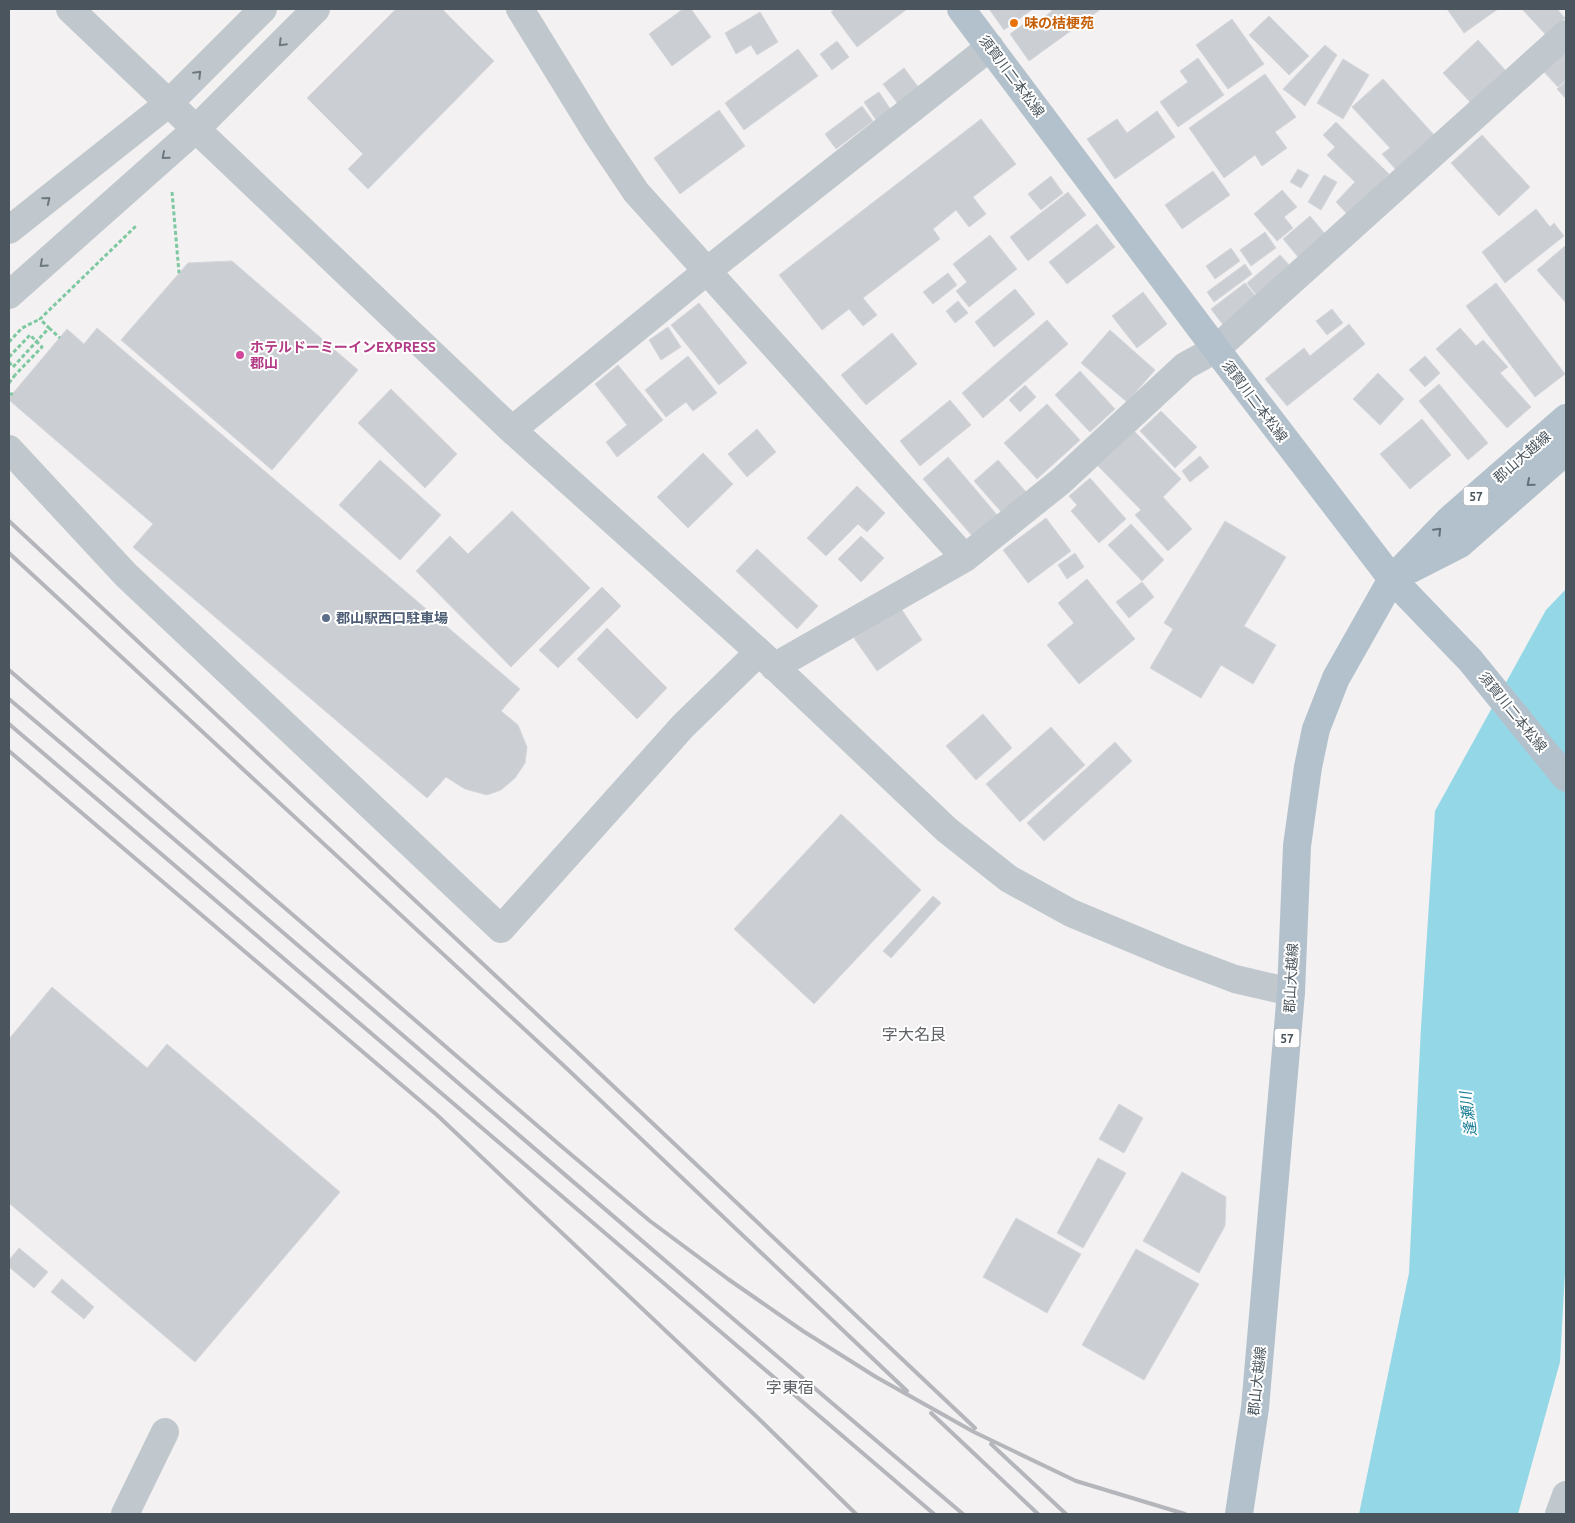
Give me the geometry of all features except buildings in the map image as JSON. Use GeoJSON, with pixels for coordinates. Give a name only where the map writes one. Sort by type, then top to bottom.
{"type":"FeatureCollection","features":[{"type":"Feature","properties":{"kind":"main road","name":"須賀川二本松線"},"geometry":{"type":"LineString","coordinates":[[961,9],[1216,349],[1392,579],[1470,660],[1566,778]]}},
{"type":"Feature","properties":{"kind":"main road","name":"郡山大越線"},"geometry":{"type":"LineString","coordinates":[[1239,1514],[1255,1408],[1291,992],[1298,846],[1308,767],[1316,729],[1336,678],[1392,579],[1450,519],[1566,418]]}},
{"type":"Feature","properties":{"kind":"main road","name":"郡山大越線"},"geometry":{"type":"LineString","coordinates":[[1392,579],[1460,544],[1566,451]]}},
{"type":"Feature","properties":{"kind":"street"},"geometry":{"type":"LineString","coordinates":[[70,9],[512,430],[766,660],[947,830],[1009,879],[1071,913],[1235,979],[1291,992]]}},
{"type":"Feature","properties":{"kind":"street"},"geometry":{"type":"LineString","coordinates":[[9,230],[169,103],[263,9]]}},
{"type":"Feature","properties":{"kind":"street"},"geometry":{"type":"LineString","coordinates":[[9,295],[196,130],[316,9]]}},
{"type":"Feature","properties":{"kind":"street"},"geometry":{"type":"LineString","coordinates":[[520,9],[597,134],[636,192],[965,558]]}},
{"type":"Feature","properties":{"kind":"street"},"geometry":{"type":"LineString","coordinates":[[9,449],[126,576],[501,929],[683,726],[766,660],[965,558],[1061,482],[1185,366],[1216,349],[1566,34]]}},
{"type":"Feature","properties":{"kind":"street"},"geometry":{"type":"LineString","coordinates":[[512,430],[707,271],[990,46]]}},
{"type":"Feature","properties":{"kind":"street"},"geometry":{"type":"LineString","coordinates":[[126,1514],[165,1432]]}},
{"type":"Feature","properties":{"kind":"street"},"geometry":{"type":"LineString","coordinates":[[1559,1514],[1566,1495]]}},
{"type":"Feature","properties":{"kind":"path"},"geometry":{"type":"LineString","coordinates":[[165,198],[172,192],[179,273]]}},
{"type":"Feature","properties":{"kind":"path"},"geometry":{"type":"LineString","coordinates":[[9,342],[22,328],[40,320],[138,224]]}},
{"type":"Feature","properties":{"kind":"path"},"geometry":{"type":"LineString","coordinates":[[40,320],[60,338]]}},
{"type":"Feature","properties":{"kind":"path"},"geometry":{"type":"LineString","coordinates":[[9,362],[13,367],[49,328]]}},
{"type":"Feature","properties":{"kind":"path"},"geometry":{"type":"LineString","coordinates":[[9,357],[30,335],[42,347],[9,383]]}},
{"type":"Feature","properties":{"kind":"path"},"geometry":{"type":"LineString","coordinates":[[9,394],[14,394]]}},
{"type":"Feature","properties":{"kind":"water","name":"逢瀬川"},"geometry":{"type":"Polygon","coordinates":[[[1566,589],[1566,1254],[1560,1362],[1518,1514],[1359,1514],[1409,1273],[1421,1027],[1435,811],[1546,610],[1566,589]]]}},
{"type":"Feature","properties":{"kind":"railway"},"geometry":{"type":"LineString","coordinates":[[9,521],[575,1050],[975,1428]]}},
{"type":"Feature","properties":{"kind":"railway"},"geometry":{"type":"LineString","coordinates":[[9,553],[562,1064],[907,1391]]}},
{"type":"Feature","properties":{"kind":"railway"},"geometry":{"type":"LineString","coordinates":[[9,670],[561,1146],[650,1221],[728,1279],[803,1331],[876,1377],[974,1432],[1076,1481],[1185,1514]]}},
{"type":"Feature","properties":{"kind":"railway"},"geometry":{"type":"LineString","coordinates":[[9,699],[963,1514]]}},
{"type":"Feature","properties":{"kind":"railway"},"geometry":{"type":"LineString","coordinates":[[9,724],[934,1514]]}},
{"type":"Feature","properties":{"kind":"railway"},"geometry":{"type":"LineString","coordinates":[[9,751],[437,1115],[758,1418],[856,1514]]}},
{"type":"Feature","properties":{"kind":"railway"},"geometry":{"type":"LineString","coordinates":[[931,1413],[1038,1514]]}},
{"type":"Feature","properties":{"kind":"railway"},"geometry":{"type":"LineString","coordinates":[[991,1444],[1066,1514]]}},
{"type":"Feature","properties":{"kind":"place","name":"味の桔梗苑"},"geometry":{"type":"Point","coordinates":[1014,23]}},
{"type":"Feature","properties":{"kind":"place","name":"ホテルドーミーインEXPRESS 郡山"},"geometry":{"type":"Point","coordinates":[240,355]}},
{"type":"Feature","properties":{"kind":"place","name":"郡山駅西口駐車場"},"geometry":{"type":"Point","coordinates":[326,618]}},
{"type":"Feature","properties":{"kind":"district","name":"字大名艮"},"geometry":{"type":"Point","coordinates":[914,1034]}},
{"type":"Feature","properties":{"kind":"district","name":"字東宿"},"geometry":{"type":"Point","coordinates":[790,1387]}}]}
